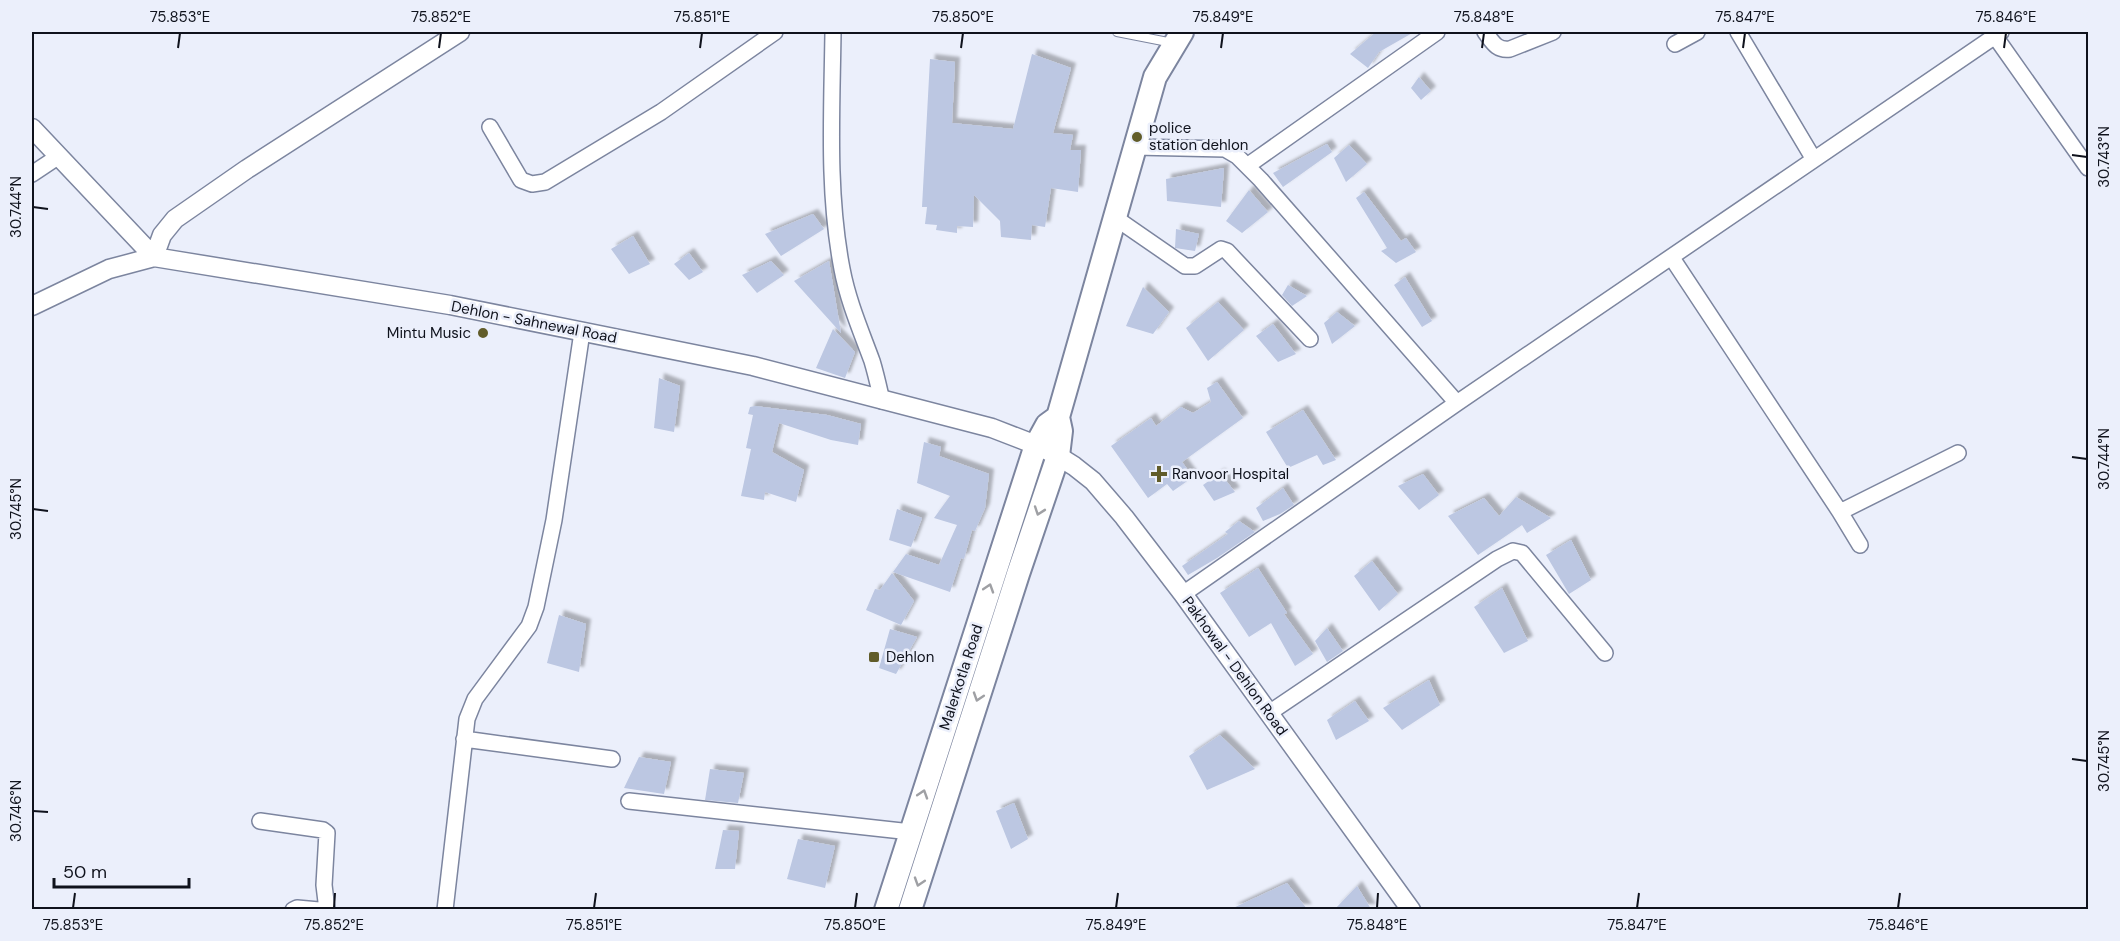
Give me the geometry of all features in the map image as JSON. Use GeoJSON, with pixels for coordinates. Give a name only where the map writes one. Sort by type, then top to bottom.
{"type":"FeatureCollection","features":[{"type":"Feature","properties":{"kind":"main road"},"geometry":{"type":"LineString","coordinates":[[1058,417],[1155,77],[1178,38]]}},
{"type":"Feature","properties":{"kind":"main road","name":"Malerkotla Road"},"geometry":{"type":"LineString","coordinates":[[886,909],[1036,445],[1047,425],[1058,417],[1061,431],[1058,456],[910,909]]}},
{"type":"Feature","properties":{"kind":"street"},"geometry":{"type":"LineString","coordinates":[[32,128],[154,257],[162,235],[176,219],[247,169],[460,32]]}},
{"type":"Feature","properties":{"kind":"street"},"geometry":{"type":"LineString","coordinates":[[490,127],[521,180],[532,184],[545,182],[661,112],[775,32]]}},
{"type":"Feature","properties":{"kind":"street"},"geometry":{"type":"LineString","coordinates":[[833,32],[832,170],[835,218],[842,270],[882,401]]}},
{"type":"Feature","properties":{"kind":"street"},"geometry":{"type":"LineString","coordinates":[[1247,166],[1437,32]]}},
{"type":"Feature","properties":{"kind":"street"},"geometry":{"type":"LineString","coordinates":[[1485,32],[1497,48],[1502,50],[1553,32]]}},
{"type":"Feature","properties":{"kind":"street"},"geometry":{"type":"LineString","coordinates":[[1675,44],[1697,32]]}},
{"type":"Feature","properties":{"kind":"street"},"geometry":{"type":"LineString","coordinates":[[1738,32],[1813,158]]}},
{"type":"Feature","properties":{"kind":"street"},"geometry":{"type":"LineString","coordinates":[[1183,594],[1996,33],[2088,168]]}},
{"type":"Feature","properties":{"kind":"street"},"geometry":{"type":"LineString","coordinates":[[1135,147],[1225,149],[1237,156],[1457,403]]}},
{"type":"Feature","properties":{"kind":"street"},"geometry":{"type":"LineString","coordinates":[[32,174],[58,156]]}},
{"type":"Feature","properties":{"kind":"street"},"geometry":{"type":"LineString","coordinates":[[1114,217],[1185,266],[1196,266],[1221,249],[1227,251],[1310,339]]}},
{"type":"Feature","properties":{"kind":"street","name":"Dehlon - Sahnewal Road"},"geometry":{"type":"LineString","coordinates":[[32,306],[109,269],[154,257],[450,305],[753,366],[992,428],[1036,445]]}},
{"type":"Feature","properties":{"kind":"street"},"geometry":{"type":"LineString","coordinates":[[1672,258],[1860,545]]}},
{"type":"Feature","properties":{"kind":"street"},"geometry":{"type":"LineString","coordinates":[[445,909],[467,719],[475,699],[529,626],[536,607],[554,520],[582,332]]}},
{"type":"Feature","properties":{"kind":"street","name":"Pakhowal - Dehlon Road"},"geometry":{"type":"LineString","coordinates":[[1036,445],[1074,466],[1093,481],[1124,517],[1183,594],[1411,909]]}},
{"type":"Feature","properties":{"kind":"street"},"geometry":{"type":"LineString","coordinates":[[1840,512],[1958,453]]}},
{"type":"Feature","properties":{"kind":"street"},"geometry":{"type":"LineString","coordinates":[[1269,713],[1497,559],[1513,551],[1522,553],[1605,653]]}},
{"type":"Feature","properties":{"kind":"street"},"geometry":{"type":"LineString","coordinates":[[464,739],[612,759]]}},
{"type":"Feature","properties":{"kind":"street"},"geometry":{"type":"LineString","coordinates":[[629,801],[911,832]]}},
{"type":"Feature","properties":{"kind":"street"},"geometry":{"type":"LineString","coordinates":[[260,821],[323,830],[327,833],[324,885],[327,909]]}},
{"type":"Feature","properties":{"kind":"street"},"geometry":{"type":"LineString","coordinates":[[293,909],[319,909]]}},
{"type":"Feature","properties":{"kind":"lane"},"geometry":{"type":"LineString","coordinates":[[1117,32],[1178,38]]}},
{"type":"Feature","properties":{"kind":"building"},"geometry":{"type":"Polygon","coordinates":[[[1376,32],[1414,32],[1379,52],[1368,68],[1350,54],[1376,32]]]}},
{"type":"Feature","properties":{"kind":"building"},"geometry":{"type":"Polygon","coordinates":[[[1032,54],[1071,68],[1053,133],[1073,135],[1070,150],[1081,150],[1078,192],[1051,188],[1045,227],[1032,225],[1031,240],[1001,237],[1000,221],[974,195],[973,227],[957,226],[957,233],[936,230],[937,225],[925,224],[927,207],[922,207],[930,59],[955,62],[952,123],[1013,129],[1032,54]]]}},
{"type":"Feature","properties":{"kind":"building"},"geometry":{"type":"Polygon","coordinates":[[[1419,77],[1431,91],[1421,100],[1411,88],[1419,77]]]}},
{"type":"Feature","properties":{"kind":"building"},"geometry":{"type":"Polygon","coordinates":[[[1327,144],[1332,152],[1283,187],[1273,173],[1327,144]]]}},
{"type":"Feature","properties":{"kind":"building"},"geometry":{"type":"Polygon","coordinates":[[[1349,145],[1367,164],[1346,182],[1334,158],[1349,145]]]}},
{"type":"Feature","properties":{"kind":"building"},"geometry":{"type":"Polygon","coordinates":[[[1224,168],[1221,207],[1167,201],[1166,179],[1224,168]]]}},
{"type":"Feature","properties":{"kind":"building"},"geometry":{"type":"Polygon","coordinates":[[[1249,190],[1268,212],[1242,233],[1226,221],[1249,190]]]}},
{"type":"Feature","properties":{"kind":"building"},"geometry":{"type":"Polygon","coordinates":[[[1364,192],[1401,241],[1406,238],[1416,252],[1396,263],[1381,251],[1387,248],[1356,198],[1364,192]]]}},
{"type":"Feature","properties":{"kind":"building"},"geometry":{"type":"Polygon","coordinates":[[[813,214],[824,229],[781,256],[765,234],[813,214]]]}},
{"type":"Feature","properties":{"kind":"building"},"geometry":{"type":"Polygon","coordinates":[[[1176,229],[1199,234],[1195,251],[1175,248],[1176,229]]]}},
{"type":"Feature","properties":{"kind":"building"},"geometry":{"type":"Polygon","coordinates":[[[633,236],[650,264],[629,274],[611,249],[633,236]]]}},
{"type":"Feature","properties":{"kind":"building"},"geometry":{"type":"Polygon","coordinates":[[[689,253],[703,272],[689,280],[674,264],[689,253]]]}},
{"type":"Feature","properties":{"kind":"building"},"geometry":{"type":"Polygon","coordinates":[[[771,261],[784,275],[757,293],[742,275],[771,261]]]}},
{"type":"Feature","properties":{"kind":"building"},"geometry":{"type":"Polygon","coordinates":[[[829,261],[841,333],[794,281],[829,261]]]}},
{"type":"Feature","properties":{"kind":"building"},"geometry":{"type":"Polygon","coordinates":[[[1405,277],[1432,321],[1422,327],[1394,285],[1405,277]]]}},
{"type":"Feature","properties":{"kind":"building"},"geometry":{"type":"Polygon","coordinates":[[[1288,285],[1307,296],[1292,306],[1282,295],[1288,285]]]}},
{"type":"Feature","properties":{"kind":"building"},"geometry":{"type":"Polygon","coordinates":[[[1143,287],[1169,312],[1153,334],[1126,326],[1143,287]]]}},
{"type":"Feature","properties":{"kind":"building"},"geometry":{"type":"Polygon","coordinates":[[[1218,302],[1244,330],[1208,361],[1186,328],[1218,302]]]}},
{"type":"Feature","properties":{"kind":"building"},"geometry":{"type":"Polygon","coordinates":[[[1337,312],[1355,326],[1332,344],[1324,323],[1337,312]]]}},
{"type":"Feature","properties":{"kind":"building"},"geometry":{"type":"Polygon","coordinates":[[[1273,324],[1296,354],[1278,362],[1256,336],[1273,324]]]}},
{"type":"Feature","properties":{"kind":"building"},"geometry":{"type":"Polygon","coordinates":[[[833,329],[855,352],[845,378],[816,368],[833,329]]]}},
{"type":"Feature","properties":{"kind":"building"},"geometry":{"type":"Polygon","coordinates":[[[659,378],[680,386],[674,432],[654,428],[659,378]]]}},
{"type":"Feature","properties":{"kind":"building"},"geometry":{"type":"Polygon","coordinates":[[[1217,382],[1243,418],[1182,462],[1193,477],[1173,491],[1167,484],[1148,498],[1111,446],[1151,418],[1156,426],[1181,407],[1193,413],[1211,402],[1207,388],[1217,382]]]}},
{"type":"Feature","properties":{"kind":"building"},"geometry":{"type":"Polygon","coordinates":[[[750,407],[827,415],[861,424],[858,445],[831,440],[779,423],[772,452],[804,470],[796,502],[765,492],[764,500],[741,496],[751,449],[746,448],[753,415],[748,414],[750,407]]]}},
{"type":"Feature","properties":{"kind":"building"},"geometry":{"type":"Polygon","coordinates":[[[1303,410],[1336,460],[1323,465],[1317,455],[1288,468],[1266,432],[1303,410]]]}},
{"type":"Feature","properties":{"kind":"building"},"geometry":{"type":"Polygon","coordinates":[[[924,442],[941,447],[939,456],[989,474],[985,508],[975,531],[972,530],[964,559],[961,558],[950,592],[893,572],[906,554],[939,565],[957,525],[934,518],[950,496],[917,483],[924,442]]]}},
{"type":"Feature","properties":{"kind":"building"},"geometry":{"type":"Polygon","coordinates":[[[1220,473],[1235,492],[1214,501],[1203,485],[1220,473]]]}},
{"type":"Feature","properties":{"kind":"building"},"geometry":{"type":"Polygon","coordinates":[[[1423,474],[1439,495],[1419,510],[1398,486],[1423,474]]]}},
{"type":"Feature","properties":{"kind":"building"},"geometry":{"type":"Polygon","coordinates":[[[1283,488],[1294,505],[1263,521],[1256,508],[1283,488]]]}},
{"type":"Feature","properties":{"kind":"building"},"geometry":{"type":"Polygon","coordinates":[[[1516,497],[1551,518],[1527,533],[1522,525],[1478,555],[1448,516],[1484,498],[1499,516],[1516,497]]]}},
{"type":"Feature","properties":{"kind":"building"},"geometry":{"type":"Polygon","coordinates":[[[897,509],[922,518],[911,547],[889,540],[897,509]]]}},
{"type":"Feature","properties":{"kind":"building"},"geometry":{"type":"Polygon","coordinates":[[[1239,521],[1255,532],[1188,575],[1182,566],[1228,534],[1225,532],[1239,521]]]}},
{"type":"Feature","properties":{"kind":"building"},"geometry":{"type":"Polygon","coordinates":[[[1571,540],[1591,580],[1569,594],[1546,555],[1571,540]]]}},
{"type":"Feature","properties":{"kind":"building"},"geometry":{"type":"Polygon","coordinates":[[[1372,561],[1398,594],[1379,611],[1354,576],[1372,561]]]}},
{"type":"Feature","properties":{"kind":"building"},"geometry":{"type":"Polygon","coordinates":[[[1258,568],[1287,613],[1284,614],[1313,654],[1295,666],[1271,623],[1249,637],[1220,593],[1258,568]]]}},
{"type":"Feature","properties":{"kind":"building"},"geometry":{"type":"Polygon","coordinates":[[[892,573],[914,601],[901,625],[866,610],[875,589],[880,590],[892,573]]]}},
{"type":"Feature","properties":{"kind":"building"},"geometry":{"type":"Polygon","coordinates":[[[1502,588],[1528,641],[1504,653],[1474,607],[1502,588]]]}},
{"type":"Feature","properties":{"kind":"building"},"geometry":{"type":"Polygon","coordinates":[[[559,615],[586,624],[579,672],[547,663],[559,615]]]}},
{"type":"Feature","properties":{"kind":"building"},"geometry":{"type":"Polygon","coordinates":[[[1327,628],[1343,651],[1327,662],[1315,641],[1327,628]]]}},
{"type":"Feature","properties":{"kind":"building"},"geometry":{"type":"Polygon","coordinates":[[[890,629],[917,637],[896,674],[879,668],[890,629]]]}},
{"type":"Feature","properties":{"kind":"building"},"geometry":{"type":"Polygon","coordinates":[[[1429,680],[1440,705],[1402,730],[1383,708],[1429,680]]]}},
{"type":"Feature","properties":{"kind":"building"},"geometry":{"type":"Polygon","coordinates":[[[1355,701],[1369,721],[1336,740],[1327,720],[1355,701]]]}},
{"type":"Feature","properties":{"kind":"building"},"geometry":{"type":"Polygon","coordinates":[[[1220,735],[1255,769],[1207,790],[1189,756],[1220,735]]]}},
{"type":"Feature","properties":{"kind":"building"},"geometry":{"type":"Polygon","coordinates":[[[639,757],[671,762],[664,794],[624,788],[639,757]]]}},
{"type":"Feature","properties":{"kind":"building"},"geometry":{"type":"Polygon","coordinates":[[[710,769],[744,773],[738,803],[705,800],[710,769]]]}},
{"type":"Feature","properties":{"kind":"building"},"geometry":{"type":"Polygon","coordinates":[[[1014,803],[1028,839],[1011,849],[996,811],[1014,803]]]}},
{"type":"Feature","properties":{"kind":"building"},"geometry":{"type":"Polygon","coordinates":[[[723,830],[739,831],[735,869],[715,869],[723,830]]]}},
{"type":"Feature","properties":{"kind":"building"},"geometry":{"type":"Polygon","coordinates":[[[798,839],[835,846],[825,888],[787,879],[798,839]]]}},
{"type":"Feature","properties":{"kind":"building"},"geometry":{"type":"Polygon","coordinates":[[[1287,883],[1307,909],[1231,909],[1287,883]]]}},
{"type":"Feature","properties":{"kind":"building"},"geometry":{"type":"Polygon","coordinates":[[[1357,886],[1371,909],[1335,909],[1357,886]]]}},
{"type":"Feature","properties":{"kind":"place","name":"police station dehlon"},"geometry":{"type":"Point","coordinates":[1137,137]}},
{"type":"Feature","properties":{"kind":"place","name":"Mintu Music"},"geometry":{"type":"Point","coordinates":[483,333]}},
{"type":"Feature","properties":{"kind":"place","name":"Ranvoor Hospital"},"geometry":{"type":"Point","coordinates":[1159,474]}},
{"type":"Feature","properties":{"kind":"place","name":"Dehlon"},"geometry":{"type":"Point","coordinates":[874,657]}}]}
